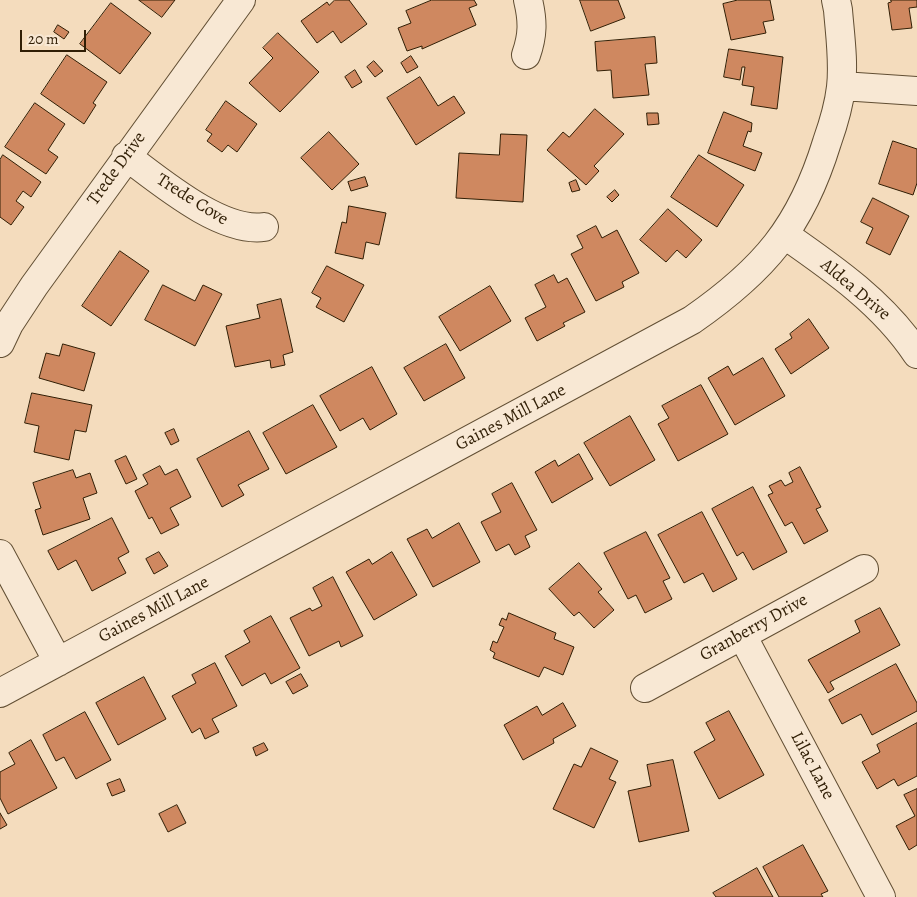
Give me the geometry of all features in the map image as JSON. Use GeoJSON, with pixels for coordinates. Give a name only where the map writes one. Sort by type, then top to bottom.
{"type":"FeatureCollection","features":[{"type":"Feature","properties":{"kind":"street","name":"Trede Drive"},"geometry":{"type":"LineString","coordinates":[[0,343],[9,324],[34,286],[126,156],[241,0]]}},
{"type":"Feature","properties":{"kind":"street"},"geometry":{"type":"LineString","coordinates":[[526,55],[532,36],[532,19],[528,0]]}},
{"type":"Feature","properties":{"kind":"street","name":"Gaines Mill Lane"},"geometry":{"type":"LineString","coordinates":[[0,693],[692,320],[735,289],[763,262],[785,235],[805,201],[820,167],[842,86],[836,0]]}},
{"type":"Feature","properties":{"kind":"street"},"geometry":{"type":"LineString","coordinates":[[842,86],[917,90]]}},
{"type":"Feature","properties":{"kind":"street","name":"Trede Cove"},"geometry":{"type":"LineString","coordinates":[[126,156],[216,219],[250,229],[264,227]]}},
{"type":"Feature","properties":{"kind":"street","name":"Aldea Drive"},"geometry":{"type":"LineString","coordinates":[[785,235],[868,297],[905,336],[917,354]]}},
{"type":"Feature","properties":{"kind":"street"},"geometry":{"type":"LineString","coordinates":[[0,554],[58,662]]}},
{"type":"Feature","properties":{"kind":"street","name":"Granberry Drive"},"geometry":{"type":"LineString","coordinates":[[645,688],[864,569]]}},
{"type":"Feature","properties":{"kind":"street","name":"Lilac Lane"},"geometry":{"type":"LineString","coordinates":[[742,635],[881,897]]}},
{"type":"Feature","properties":{"kind":"building"},"geometry":{"type":"Polygon","coordinates":[[[139,0],[175,0],[162,17],[139,0]]]}},
{"type":"Feature","properties":{"kind":"building"},"geometry":{"type":"Polygon","coordinates":[[[335,0],[349,0],[367,24],[341,43],[333,31],[317,43],[301,21],[327,2],[329,5],[335,0]]]}},
{"type":"Feature","properties":{"kind":"building"},"geometry":{"type":"Polygon","coordinates":[[[432,0],[474,0],[477,5],[469,8],[476,25],[422,49],[422,46],[407,51],[398,28],[411,23],[406,11],[432,0]]]}},
{"type":"Feature","properties":{"kind":"building"},"geometry":{"type":"Polygon","coordinates":[[[580,0],[618,0],[625,18],[591,31],[580,0]]]}},
{"type":"Feature","properties":{"kind":"building"},"geometry":{"type":"Polygon","coordinates":[[[738,0],[770,0],[774,20],[763,22],[766,33],[731,40],[723,4],[738,0]]]}},
{"type":"Feature","properties":{"kind":"building"},"geometry":{"type":"Polygon","coordinates":[[[891,0],[917,0],[917,7],[909,8],[912,28],[892,30],[888,3],[891,0]]]}},
{"type":"Feature","properties":{"kind":"building"},"geometry":{"type":"Polygon","coordinates":[[[111,3],[151,33],[120,74],[80,44],[111,3]]]}},
{"type":"Feature","properties":{"kind":"building"},"geometry":{"type":"Polygon","coordinates":[[[58,25],[69,32],[64,39],[54,32],[58,25]]]}},
{"type":"Feature","properties":{"kind":"building"},"geometry":{"type":"Polygon","coordinates":[[[278,33],[319,72],[280,112],[249,83],[273,58],[263,48],[278,33]]]}},
{"type":"Feature","properties":{"kind":"building"},"geometry":{"type":"Polygon","coordinates":[[[655,37],[657,63],[645,64],[649,95],[613,98],[611,70],[597,71],[595,42],[655,37]]]}},
{"type":"Feature","properties":{"kind":"building"},"geometry":{"type":"Polygon","coordinates":[[[729,49],[783,57],[777,109],[751,105],[754,87],[742,85],[745,67],[742,67],[740,80],[724,77],[729,49]]]}},
{"type":"Feature","properties":{"kind":"building"},"geometry":{"type":"Polygon","coordinates":[[[67,55],[107,82],[93,103],[96,105],[84,124],[41,94],[67,55]]]}},
{"type":"Feature","properties":{"kind":"building"},"geometry":{"type":"Polygon","coordinates":[[[411,56],[418,67],[407,73],[401,63],[411,56]]]}},
{"type":"Feature","properties":{"kind":"building"},"geometry":{"type":"Polygon","coordinates":[[[374,61],[383,71],[375,77],[367,67],[374,61]]]}},
{"type":"Feature","properties":{"kind":"building"},"geometry":{"type":"Polygon","coordinates":[[[355,70],[362,82],[352,88],[345,77],[355,70]]]}},
{"type":"Feature","properties":{"kind":"building"},"geometry":{"type":"Polygon","coordinates":[[[420,77],[438,106],[454,96],[465,113],[416,145],[387,98],[420,77]]]}},
{"type":"Feature","properties":{"kind":"building"},"geometry":{"type":"Polygon","coordinates":[[[226,101],[257,124],[237,152],[228,145],[222,152],[207,141],[212,134],[206,130],[226,101]]]}},
{"type":"Feature","properties":{"kind":"building"},"geometry":{"type":"Polygon","coordinates":[[[35,103],[65,124],[48,150],[58,157],[46,174],[5,147],[35,103]]]}},
{"type":"Feature","properties":{"kind":"building"},"geometry":{"type":"Polygon","coordinates":[[[595,109],[624,134],[594,166],[599,171],[586,185],[547,150],[563,132],[569,137],[595,109]]]}},
{"type":"Feature","properties":{"kind":"building"},"geometry":{"type":"Polygon","coordinates":[[[724,112],[752,123],[751,132],[748,131],[743,146],[762,153],[755,171],[708,153],[724,112]]]}},
{"type":"Feature","properties":{"kind":"building"},"geometry":{"type":"Polygon","coordinates":[[[647,113],[658,113],[659,124],[648,125],[647,113]]]}},
{"type":"Feature","properties":{"kind":"building"},"geometry":{"type":"Polygon","coordinates":[[[329,132],[359,164],[332,190],[301,158],[329,132]]]}},
{"type":"Feature","properties":{"kind":"building"},"geometry":{"type":"Polygon","coordinates":[[[501,134],[527,135],[523,202],[456,198],[459,153],[499,155],[501,134]]]}},
{"type":"Feature","properties":{"kind":"building"},"geometry":{"type":"Polygon","coordinates":[[[893,141],[917,149],[917,183],[913,195],[879,184],[893,141]]]}},
{"type":"Feature","properties":{"kind":"building"},"geometry":{"type":"Polygon","coordinates":[[[3,155],[41,182],[31,197],[23,191],[16,201],[24,207],[11,225],[0,217],[0,160],[3,155]]]}},
{"type":"Feature","properties":{"kind":"building"},"geometry":{"type":"Polygon","coordinates":[[[699,155],[744,185],[717,227],[671,197],[699,155]]]}},
{"type":"Feature","properties":{"kind":"building"},"geometry":{"type":"Polygon","coordinates":[[[365,177],[368,186],[351,191],[348,182],[365,177]]]}},
{"type":"Feature","properties":{"kind":"building"},"geometry":{"type":"Polygon","coordinates":[[[576,180],[580,190],[572,192],[569,183],[576,180]]]}},
{"type":"Feature","properties":{"kind":"building"},"geometry":{"type":"Polygon","coordinates":[[[615,190],[619,195],[612,202],[607,197],[615,190]]]}},
{"type":"Feature","properties":{"kind":"building"},"geometry":{"type":"Polygon","coordinates":[[[873,198],[909,216],[890,255],[866,243],[873,228],[861,222],[873,198]]]}},
{"type":"Feature","properties":{"kind":"building"},"geometry":{"type":"Polygon","coordinates":[[[349,206],[386,213],[379,245],[366,242],[363,259],[335,253],[342,222],[346,223],[349,206]]]}},
{"type":"Feature","properties":{"kind":"building"},"geometry":{"type":"Polygon","coordinates":[[[668,209],[702,240],[686,258],[677,250],[666,262],[640,240],[668,209]]]}},
{"type":"Feature","properties":{"kind":"building"},"geometry":{"type":"Polygon","coordinates":[[[596,226],[602,238],[617,230],[639,273],[622,282],[624,287],[596,301],[571,254],[583,248],[577,236],[596,226]]]}},
{"type":"Feature","properties":{"kind":"building"},"geometry":{"type":"Polygon","coordinates":[[[120,251],[149,271],[111,326],[82,306],[120,251]]]}},
{"type":"Feature","properties":{"kind":"building"},"geometry":{"type":"Polygon","coordinates":[[[327,266],[364,285],[344,322],[316,307],[321,298],[312,293],[327,266]]]}},
{"type":"Feature","properties":{"kind":"building"},"geometry":{"type":"Polygon","coordinates":[[[554,275],[558,283],[567,278],[585,312],[563,323],[565,326],[537,341],[525,318],[546,307],[535,285],[554,275]]]}},
{"type":"Feature","properties":{"kind":"building"},"geometry":{"type":"Polygon","coordinates":[[[163,285],[195,301],[203,285],[222,294],[195,346],[145,320],[163,285]]]}},
{"type":"Feature","properties":{"kind":"building"},"geometry":{"type":"Polygon","coordinates":[[[490,286],[511,321],[460,351],[439,317],[490,286]]]}},
{"type":"Feature","properties":{"kind":"building"},"geometry":{"type":"Polygon","coordinates":[[[281,299],[293,352],[283,355],[285,365],[271,368],[270,360],[235,367],[226,326],[260,318],[257,305],[281,299]]]}},
{"type":"Feature","properties":{"kind":"building"},"geometry":{"type":"Polygon","coordinates":[[[809,319],[829,348],[791,374],[775,349],[792,338],[790,334],[809,319]]]}},
{"type":"Feature","properties":{"kind":"building"},"geometry":{"type":"Polygon","coordinates":[[[63,344],[95,353],[84,391],[39,378],[46,353],[59,356],[63,344]]]}},
{"type":"Feature","properties":{"kind":"building"},"geometry":{"type":"Polygon","coordinates":[[[446,344],[465,378],[424,401],[404,368],[446,344]]]}},
{"type":"Feature","properties":{"kind":"building"},"geometry":{"type":"Polygon","coordinates":[[[763,358],[785,396],[735,425],[708,378],[728,366],[733,375],[763,358]]]}},
{"type":"Feature","properties":{"kind":"building"},"geometry":{"type":"Polygon","coordinates":[[[372,367],[397,414],[370,430],[363,418],[340,431],[320,396],[372,367]]]}},
{"type":"Feature","properties":{"kind":"building"},"geometry":{"type":"Polygon","coordinates":[[[701,385],[728,434],[678,461],[658,424],[669,418],[662,406],[701,385]]]}},
{"type":"Feature","properties":{"kind":"building"},"geometry":{"type":"Polygon","coordinates":[[[32,393],[92,405],[86,432],[75,430],[69,460],[34,452],[39,426],[25,423],[32,393]]]}},
{"type":"Feature","properties":{"kind":"building"},"geometry":{"type":"Polygon","coordinates":[[[313,405],[337,447],[286,474],[263,433],[313,405]]]}},
{"type":"Feature","properties":{"kind":"building"},"geometry":{"type":"Polygon","coordinates":[[[630,416],[655,460],[610,486],[584,443],[630,416]]]}},
{"type":"Feature","properties":{"kind":"building"},"geometry":{"type":"Polygon","coordinates":[[[174,429],[179,441],[171,445],[165,433],[174,429]]]}},
{"type":"Feature","properties":{"kind":"building"},"geometry":{"type":"Polygon","coordinates":[[[249,431],[269,469],[238,485],[244,495],[222,507],[197,459],[249,431]]]}},
{"type":"Feature","properties":{"kind":"building"},"geometry":{"type":"Polygon","coordinates":[[[579,454],[593,479],[552,503],[535,472],[555,460],[558,466],[579,454]]]}},
{"type":"Feature","properties":{"kind":"building"},"geometry":{"type":"Polygon","coordinates":[[[126,456],[137,479],[126,484],[115,461],[126,456]]]}},
{"type":"Feature","properties":{"kind":"building"},"geometry":{"type":"Polygon","coordinates":[[[160,466],[165,475],[177,469],[191,497],[170,508],[179,525],[161,534],[152,517],[149,519],[135,491],[148,484],[143,475],[160,466]]]}},
{"type":"Feature","properties":{"kind":"building"},"geometry":{"type":"Polygon","coordinates":[[[800,467],[821,507],[816,509],[828,531],[804,544],[792,522],[785,526],[768,495],[773,493],[769,486],[781,480],[785,486],[793,482],[789,473],[800,467]]]}},
{"type":"Feature","properties":{"kind":"building"},"geometry":{"type":"Polygon","coordinates":[[[73,470],[76,478],[90,473],[97,493],[83,498],[90,519],[43,535],[35,510],[41,508],[33,483],[73,470]]]}},
{"type":"Feature","properties":{"kind":"building"},"geometry":{"type":"Polygon","coordinates":[[[512,483],[537,530],[525,536],[530,547],[515,555],[509,544],[496,551],[481,522],[501,512],[492,494],[512,483]]]}},
{"type":"Feature","properties":{"kind":"building"},"geometry":{"type":"Polygon","coordinates":[[[753,487],[787,552],[753,570],[743,552],[737,556],[712,509],[753,487]]]}},
{"type":"Feature","properties":{"kind":"building"},"geometry":{"type":"Polygon","coordinates":[[[702,512],[737,579],[713,592],[703,573],[684,583],[658,535],[702,512]]]}},
{"type":"Feature","properties":{"kind":"building"},"geometry":{"type":"Polygon","coordinates":[[[112,518],[129,552],[118,558],[126,573],[92,591],[76,560],[58,570],[48,551],[112,518]]]}},
{"type":"Feature","properties":{"kind":"building"},"geometry":{"type":"Polygon","coordinates":[[[459,523],[480,562],[433,587],[407,539],[427,529],[432,538],[459,523]]]}},
{"type":"Feature","properties":{"kind":"building"},"geometry":{"type":"Polygon","coordinates":[[[646,532],[670,578],[663,581],[672,599],[645,613],[636,595],[628,599],[604,553],[646,532]]]}},
{"type":"Feature","properties":{"kind":"building"},"geometry":{"type":"Polygon","coordinates":[[[159,552],[168,566],[154,574],[146,559],[159,552]]]}},
{"type":"Feature","properties":{"kind":"building"},"geometry":{"type":"Polygon","coordinates":[[[392,552],[417,595],[374,620],[346,572],[369,559],[372,564],[392,552]]]}},
{"type":"Feature","properties":{"kind":"building"},"geometry":{"type":"Polygon","coordinates":[[[579,563],[602,589],[598,592],[614,610],[594,628],[579,612],[574,616],[549,589],[579,563]]]}},
{"type":"Feature","properties":{"kind":"building"},"geometry":{"type":"Polygon","coordinates":[[[333,577],[363,636],[341,647],[339,641],[309,656],[290,618],[310,608],[312,611],[322,606],[313,588],[333,577]]]}},
{"type":"Feature","properties":{"kind":"building"},"geometry":{"type":"Polygon","coordinates":[[[880,608],[900,645],[830,682],[834,689],[828,693],[808,660],[860,632],[855,621],[880,608]]]}},
{"type":"Feature","properties":{"kind":"building"},"geometry":{"type":"Polygon","coordinates":[[[509,613],[556,633],[554,639],[574,647],[563,675],[544,667],[539,677],[493,658],[495,653],[490,650],[493,641],[497,643],[504,627],[499,625],[502,618],[506,620],[509,613]]]}},
{"type":"Feature","properties":{"kind":"building"},"geometry":{"type":"Polygon","coordinates":[[[271,616],[300,668],[271,684],[265,673],[242,686],[225,656],[250,642],[244,631],[271,616]]]}},
{"type":"Feature","properties":{"kind":"building"},"geometry":{"type":"Polygon","coordinates":[[[215,663],[237,706],[212,719],[219,732],[205,739],[200,728],[192,733],[172,696],[196,683],[192,675],[215,663]]]}},
{"type":"Feature","properties":{"kind":"building"},"geometry":{"type":"Polygon","coordinates":[[[896,664],[917,703],[917,711],[872,735],[861,714],[842,724],[829,700],[896,664]]]}},
{"type":"Feature","properties":{"kind":"building"},"geometry":{"type":"Polygon","coordinates":[[[301,674],[308,686],[293,694],[286,682],[301,674]]]}},
{"type":"Feature","properties":{"kind":"building"},"geometry":{"type":"Polygon","coordinates":[[[144,677],[166,719],[118,745],[96,703],[144,677]]]}},
{"type":"Feature","properties":{"kind":"building"},"geometry":{"type":"Polygon","coordinates":[[[563,703],[576,726],[553,739],[554,743],[523,760],[504,725],[537,706],[542,715],[563,703]]]}},
{"type":"Feature","properties":{"kind":"building"},"geometry":{"type":"Polygon","coordinates":[[[729,711],[764,775],[719,799],[694,752],[715,740],[706,723],[729,711]]]}},
{"type":"Feature","properties":{"kind":"building"},"geometry":{"type":"Polygon","coordinates":[[[85,712],[111,760],[76,779],[64,757],[56,761],[43,735],[85,712]]]}},
{"type":"Feature","properties":{"kind":"building"},"geometry":{"type":"Polygon","coordinates":[[[917,723],[917,776],[898,786],[894,779],[877,789],[862,762],[880,752],[877,745],[917,723]]]}},
{"type":"Feature","properties":{"kind":"building"},"geometry":{"type":"Polygon","coordinates":[[[31,740],[57,788],[8,814],[0,798],[0,772],[15,764],[9,753],[31,740]]]}},
{"type":"Feature","properties":{"kind":"building"},"geometry":{"type":"Polygon","coordinates":[[[264,743],[268,750],[256,756],[253,748],[264,743]]]}},
{"type":"Feature","properties":{"kind":"building"},"geometry":{"type":"Polygon","coordinates":[[[591,748],[618,761],[609,779],[616,782],[594,828],[553,809],[574,764],[581,767],[591,748]]]}},
{"type":"Feature","properties":{"kind":"building"},"geometry":{"type":"Polygon","coordinates":[[[673,760],[689,831],[639,842],[628,791],[651,786],[647,765],[673,760]]]}},
{"type":"Feature","properties":{"kind":"building"},"geometry":{"type":"Polygon","coordinates":[[[120,779],[125,791],[112,796],[107,784],[120,779]]]}},
{"type":"Feature","properties":{"kind":"building"},"geometry":{"type":"Polygon","coordinates":[[[917,789],[917,845],[909,850],[896,826],[915,816],[904,795],[917,789]]]}},
{"type":"Feature","properties":{"kind":"building"},"geometry":{"type":"Polygon","coordinates":[[[177,805],[186,823],[168,832],[159,814],[177,805]]]}},
{"type":"Feature","properties":{"kind":"building"},"geometry":{"type":"Polygon","coordinates":[[[0,813],[7,825],[0,829],[0,813]]]}},
{"type":"Feature","properties":{"kind":"building"},"geometry":{"type":"Polygon","coordinates":[[[803,845],[828,891],[821,894],[823,897],[779,897],[763,867],[803,845]]]}},
{"type":"Feature","properties":{"kind":"building"},"geometry":{"type":"Polygon","coordinates":[[[757,868],[773,897],[716,897],[713,893],[757,868]]]}}]}
